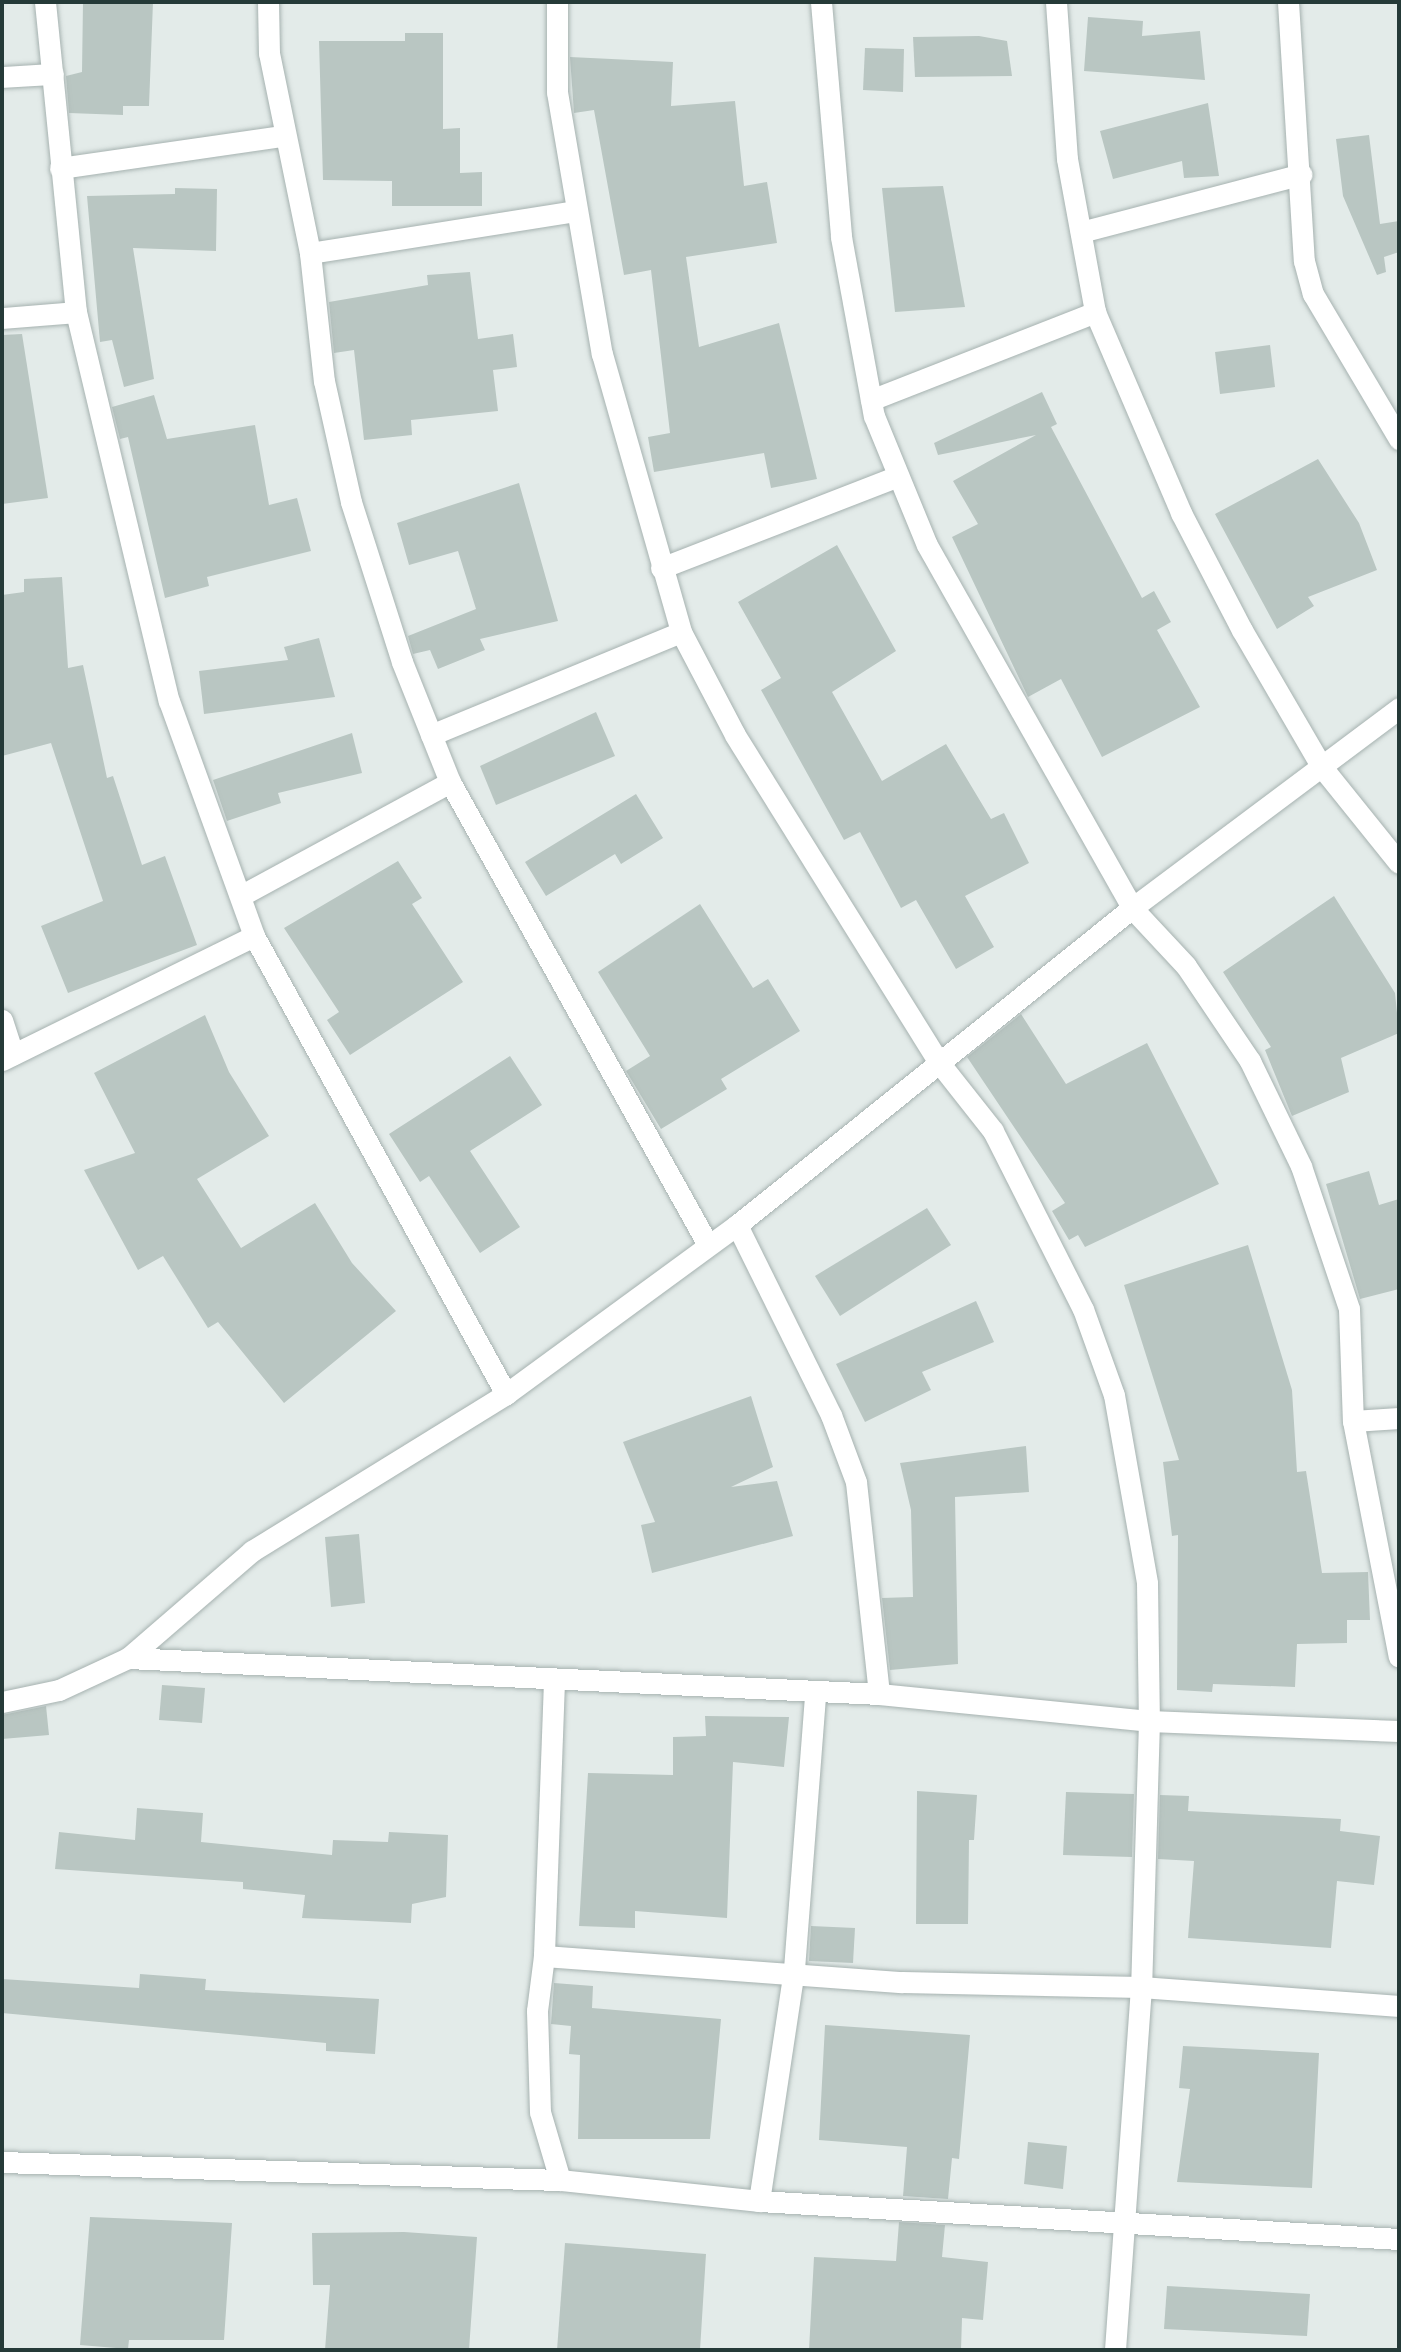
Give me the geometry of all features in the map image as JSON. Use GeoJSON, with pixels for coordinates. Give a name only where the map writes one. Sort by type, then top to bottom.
{"type":"FeatureCollection","features":[{"type":"Feature","properties":{"kind":"street"},"geometry":{"type":"LineString","coordinates":[[45,2],[76,312],[169,701],[242,895],[254,936],[506,1394]]}},
{"type":"Feature","properties":{"kind":"street"},"geometry":{"type":"LineString","coordinates":[[268,2],[281,136],[310,253],[324,381],[351,502],[430,734],[450,782],[707,1243]]}},
{"type":"Feature","properties":{"kind":"street"},"geometry":{"type":"LineString","coordinates":[[557,2],[558,92],[574,211],[602,354],[681,632],[735,735],[937,1060],[993,1131],[1083,1310],[1114,1395],[1147,1583],[1149,1721],[1141,1987],[1128,2225],[1115,2350]]}},
{"type":"Feature","properties":{"kind":"street"},"geometry":{"type":"LineString","coordinates":[[821,2],[841,237],[871,400],[898,476],[927,545],[1132,908],[1186,966],[1250,1061],[1301,1166],[1349,1310],[1353,1421],[1399,1657]]}},
{"type":"Feature","properties":{"kind":"street"},"geometry":{"type":"LineString","coordinates":[[1056,2],[1057,65],[1081,232],[1096,312],[1181,513],[1321,766],[1399,863]]}},
{"type":"Feature","properties":{"kind":"street"},"geometry":{"type":"LineString","coordinates":[[1288,2],[1302,174],[1304,261],[1313,294],[1399,439]]}},
{"type":"Feature","properties":{"kind":"street"},"geometry":{"type":"LineString","coordinates":[[2,77],[53,74]]}},
{"type":"Feature","properties":{"kind":"street"},"geometry":{"type":"LineString","coordinates":[[60,167],[281,136]]}},
{"type":"Feature","properties":{"kind":"street"},"geometry":{"type":"LineString","coordinates":[[1081,232],[1302,174]]}},
{"type":"Feature","properties":{"kind":"street"},"geometry":{"type":"LineString","coordinates":[[310,253],[574,211]]}},
{"type":"Feature","properties":{"kind":"street"},"geometry":{"type":"LineString","coordinates":[[2,318],[76,312]]}},
{"type":"Feature","properties":{"kind":"street"},"geometry":{"type":"LineString","coordinates":[[871,400],[1096,312]]}},
{"type":"Feature","properties":{"kind":"street"},"geometry":{"type":"LineString","coordinates":[[661,568],[898,476]]}},
{"type":"Feature","properties":{"kind":"street"},"geometry":{"type":"LineString","coordinates":[[430,734],[681,632]]}},
{"type":"Feature","properties":{"kind":"street"},"geometry":{"type":"LineString","coordinates":[[2,1702],[59,1690],[128,1658],[252,1551],[506,1394],[707,1243],[737,1225],[937,1060],[1132,908],[1399,708]]}},
{"type":"Feature","properties":{"kind":"street"},"geometry":{"type":"LineString","coordinates":[[242,895],[450,782]]}},
{"type":"Feature","properties":{"kind":"street"},"geometry":{"type":"LineString","coordinates":[[2,1020],[8,1057],[254,936]]}},
{"type":"Feature","properties":{"kind":"street"},"geometry":{"type":"LineString","coordinates":[[737,1225],[831,1415],[856,1482],[879,1694]]}},
{"type":"Feature","properties":{"kind":"street"},"geometry":{"type":"LineString","coordinates":[[1353,1421],[1399,1418]]}},
{"type":"Feature","properties":{"kind":"street"},"geometry":{"type":"LineString","coordinates":[[128,1658],[815,1694],[879,1694],[1149,1721],[1399,1731]]}},
{"type":"Feature","properties":{"kind":"street"},"geometry":{"type":"LineString","coordinates":[[554,1681],[544,1956],[537,2011],[540,2112],[560,2180]]}},
{"type":"Feature","properties":{"kind":"street"},"geometry":{"type":"LineString","coordinates":[[760,2201],[794,1969],[815,1694]]}},
{"type":"Feature","properties":{"kind":"street"},"geometry":{"type":"LineString","coordinates":[[544,1956],[794,1969],[902,1982],[1141,1987],[1399,2006]]}},
{"type":"Feature","properties":{"kind":"street"},"geometry":{"type":"LineString","coordinates":[[2,2162],[560,2180],[760,2201],[1128,2225],[1399,2239]]}},
{"type":"Feature","properties":{"kind":"building"},"geometry":{"type":"Polygon","coordinates":[[[83,2],[153,2],[149,106],[123,106],[123,115],[69,113],[66,76],[82,72],[83,2]]]}},
{"type":"Feature","properties":{"kind":"building"},"geometry":{"type":"Polygon","coordinates":[[[1088,17],[1143,21],[1142,36],[1200,31],[1205,80],[1084,71],[1088,17]]]}},
{"type":"Feature","properties":{"kind":"building"},"geometry":{"type":"Polygon","coordinates":[[[405,33],[443,33],[443,129],[460,128],[460,173],[482,172],[482,206],[392,206],[392,181],[323,180],[319,41],[405,41],[405,33]]]}},
{"type":"Feature","properties":{"kind":"building"},"geometry":{"type":"Polygon","coordinates":[[[979,36],[1007,41],[1012,76],[915,77],[913,37],[979,36]]]}},
{"type":"Feature","properties":{"kind":"building"},"geometry":{"type":"Polygon","coordinates":[[[865,48],[904,49],[903,92],[863,90],[865,48]]]}},
{"type":"Feature","properties":{"kind":"building"},"geometry":{"type":"Polygon","coordinates":[[[570,57],[673,62],[671,106],[735,101],[744,186],[767,182],[777,243],[686,257],[699,347],[779,323],[817,479],[771,488],[764,453],[654,472],[648,437],[670,433],[651,270],[624,275],[594,110],[574,113],[570,57]]]}},
{"type":"Feature","properties":{"kind":"building"},"geometry":{"type":"Polygon","coordinates":[[[1208,103],[1219,176],[1184,178],[1182,161],[1113,179],[1100,131],[1208,103]]]}},
{"type":"Feature","properties":{"kind":"building"},"geometry":{"type":"Polygon","coordinates":[[[1369,135],[1380,224],[1399,221],[1399,252],[1384,257],[1386,272],[1377,275],[1343,196],[1336,139],[1369,135]]]}},
{"type":"Feature","properties":{"kind":"building"},"geometry":{"type":"Polygon","coordinates":[[[943,186],[965,307],[895,312],[882,188],[943,186]]]}},
{"type":"Feature","properties":{"kind":"building"},"geometry":{"type":"Polygon","coordinates":[[[175,188],[217,189],[216,251],[133,248],[154,379],[124,387],[112,340],[100,342],[87,196],[175,194],[175,188]]]}},
{"type":"Feature","properties":{"kind":"building"},"geometry":{"type":"Polygon","coordinates":[[[470,272],[478,339],[513,334],[517,367],[493,370],[498,411],[411,420],[412,435],[364,440],[354,350],[334,353],[329,302],[428,285],[427,275],[470,272]]]}},
{"type":"Feature","properties":{"kind":"building"},"geometry":{"type":"Polygon","coordinates":[[[22,334],[48,498],[2,504],[2,335],[22,334]]]}},
{"type":"Feature","properties":{"kind":"building"},"geometry":{"type":"Polygon","coordinates":[[[1270,345],[1275,387],[1220,394],[1215,352],[1270,345]]]}},
{"type":"Feature","properties":{"kind":"building"},"geometry":{"type":"Polygon","coordinates":[[[1042,392],[1057,424],[1051,427],[1142,598],[1154,591],[1171,622],[1157,630],[1200,707],[1102,757],[1061,679],[1028,697],[952,537],[978,524],[953,481],[1036,435],[938,455],[934,443],[1042,392]]]}},
{"type":"Feature","properties":{"kind":"building"},"geometry":{"type":"Polygon","coordinates":[[[154,395],[167,439],[255,425],[269,505],[297,498],[311,551],[207,577],[209,586],[165,598],[128,437],[120,439],[112,407],[154,395]]]}},
{"type":"Feature","properties":{"kind":"building"},"geometry":{"type":"Polygon","coordinates":[[[1318,459],[1359,523],[1377,570],[1308,597],[1314,606],[1277,629],[1215,514],[1318,459]]]}},
{"type":"Feature","properties":{"kind":"building"},"geometry":{"type":"Polygon","coordinates":[[[519,483],[558,621],[480,639],[485,650],[438,669],[430,650],[413,654],[408,636],[476,609],[458,551],[409,565],[397,523],[519,483]]]}},
{"type":"Feature","properties":{"kind":"building"},"geometry":{"type":"Polygon","coordinates":[[[837,545],[896,651],[832,692],[882,781],[946,744],[991,819],[1004,813],[1029,863],[965,896],[994,947],[956,969],[916,900],[901,908],[860,832],[844,840],[761,690],[781,678],[738,602],[837,545]]]}},
{"type":"Feature","properties":{"kind":"building"},"geometry":{"type":"Polygon","coordinates":[[[62,577],[68,668],[83,665],[107,778],[113,776],[142,865],[165,856],[197,945],[68,993],[41,926],[103,901],[51,743],[2,756],[2,595],[24,592],[24,579],[62,577]]]}},
{"type":"Feature","properties":{"kind":"building"},"geometry":{"type":"Polygon","coordinates":[[[319,638],[335,697],[204,714],[199,671],[288,660],[284,647],[319,638]]]}},
{"type":"Feature","properties":{"kind":"building"},"geometry":{"type":"Polygon","coordinates":[[[596,712],[615,756],[496,805],[480,766],[596,712]]]}},
{"type":"Feature","properties":{"kind":"building"},"geometry":{"type":"Polygon","coordinates":[[[352,733],[362,773],[278,793],[281,803],[227,821],[213,780],[352,733]]]}},
{"type":"Feature","properties":{"kind":"building"},"geometry":{"type":"Polygon","coordinates":[[[636,794],[663,838],[621,864],[615,854],[546,896],[525,862],[636,794]]]}},
{"type":"Feature","properties":{"kind":"building"},"geometry":{"type":"Polygon","coordinates":[[[398,861],[422,898],[412,904],[463,982],[350,1055],[327,1020],[339,1012],[284,928],[398,861]]]}},
{"type":"Feature","properties":{"kind":"building"},"geometry":{"type":"Polygon","coordinates":[[[1334,896],[1395,993],[1399,1033],[1341,1058],[1349,1092],[1292,1116],[1265,1050],[1271,1047],[1223,972],[1334,896]]]}},
{"type":"Feature","properties":{"kind":"building"},"geometry":{"type":"Polygon","coordinates":[[[700,904],[753,988],[768,979],[800,1031],[721,1079],[727,1089],[661,1129],[626,1071],[650,1056],[598,972],[700,904]]]}},
{"type":"Feature","properties":{"kind":"building"},"geometry":{"type":"Polygon","coordinates":[[[1021,1014],[1066,1084],[1147,1043],[1219,1184],[1085,1247],[1078,1235],[1069,1240],[1052,1211],[1065,1203],[967,1057],[1021,1014]]]}},
{"type":"Feature","properties":{"kind":"building"},"geometry":{"type":"Polygon","coordinates":[[[205,1015],[229,1072],[269,1136],[197,1179],[241,1248],[315,1203],[352,1263],[396,1311],[284,1403],[218,1322],[208,1328],[163,1256],[138,1270],[84,1170],[135,1153],[94,1073],[205,1015]]]}},
{"type":"Feature","properties":{"kind":"building"},"geometry":{"type":"Polygon","coordinates":[[[510,1056],[542,1105],[470,1151],[520,1227],[480,1253],[429,1176],[420,1182],[389,1134],[510,1056]]]}},
{"type":"Feature","properties":{"kind":"building"},"geometry":{"type":"Polygon","coordinates":[[[1369,1171],[1379,1205],[1399,1199],[1399,1289],[1360,1299],[1326,1184],[1369,1171]]]}},
{"type":"Feature","properties":{"kind":"building"},"geometry":{"type":"Polygon","coordinates":[[[927,1208],[951,1245],[840,1316],[815,1276],[927,1208]]]}},
{"type":"Feature","properties":{"kind":"building"},"geometry":{"type":"Polygon","coordinates":[[[1248,1245],[1292,1390],[1297,1472],[1306,1471],[1322,1573],[1368,1572],[1370,1620],[1347,1620],[1347,1643],[1297,1644],[1295,1687],[1213,1684],[1212,1692],[1177,1690],[1178,1535],[1172,1536],[1163,1462],[1179,1460],[1124,1285],[1248,1245]]]}},
{"type":"Feature","properties":{"kind":"building"},"geometry":{"type":"Polygon","coordinates":[[[976,1301],[994,1342],[922,1372],[931,1390],[865,1422],[836,1364],[976,1301]]]}},
{"type":"Feature","properties":{"kind":"building"},"geometry":{"type":"Polygon","coordinates":[[[751,1396],[773,1467],[731,1487],[777,1481],[793,1536],[652,1573],[641,1525],[655,1522],[623,1442],[751,1396]]]}},
{"type":"Feature","properties":{"kind":"building"},"geometry":{"type":"Polygon","coordinates":[[[1026,1446],[1029,1492],[955,1497],[958,1664],[890,1670],[882,1598],[913,1597],[911,1510],[900,1463],[1026,1446]]]}},
{"type":"Feature","properties":{"kind":"building"},"geometry":{"type":"Polygon","coordinates":[[[359,1534],[365,1603],[331,1607],[325,1537],[359,1534]]]}},
{"type":"Feature","properties":{"kind":"building"},"geometry":{"type":"Polygon","coordinates":[[[162,1685],[205,1688],[202,1723],[159,1720],[162,1685]]]}},
{"type":"Feature","properties":{"kind":"building"},"geometry":{"type":"Polygon","coordinates":[[[46,1706],[49,1735],[2,1739],[2,1715],[46,1706]]]}},
{"type":"Feature","properties":{"kind":"building"},"geometry":{"type":"Polygon","coordinates":[[[705,1716],[789,1717],[784,1767],[733,1762],[727,1918],[635,1911],[635,1928],[579,1926],[588,1773],[673,1775],[673,1737],[706,1736],[705,1716]]]}},
{"type":"Feature","properties":{"kind":"building"},"geometry":{"type":"Polygon","coordinates":[[[917,1791],[977,1795],[974,1840],[969,1840],[968,1924],[916,1924],[917,1791]]]}},
{"type":"Feature","properties":{"kind":"building"},"geometry":{"type":"Polygon","coordinates":[[[1066,1792],[1134,1794],[1132,1857],[1063,1855],[1066,1792]]]}},
{"type":"Feature","properties":{"kind":"building"},"geometry":{"type":"Polygon","coordinates":[[[1160,1795],[1189,1796],[1188,1811],[1341,1819],[1340,1831],[1380,1836],[1374,1885],[1337,1881],[1331,1948],[1188,1938],[1194,1861],[1158,1859],[1160,1795]]]}},
{"type":"Feature","properties":{"kind":"building"},"geometry":{"type":"Polygon","coordinates":[[[137,1808],[203,1813],[201,1842],[332,1855],[333,1840],[388,1842],[389,1832],[448,1835],[446,1897],[412,1904],[411,1923],[302,1918],[305,1895],[243,1889],[243,1882],[55,1869],[59,1832],[135,1840],[137,1808]]]}},
{"type":"Feature","properties":{"kind":"building"},"geometry":{"type":"Polygon","coordinates":[[[811,1926],[855,1928],[853,1963],[809,1961],[811,1926]]]}},
{"type":"Feature","properties":{"kind":"building"},"geometry":{"type":"Polygon","coordinates":[[[140,1974],[206,1979],[205,1990],[379,1999],[375,2054],[326,2051],[326,2043],[2,2013],[2,1979],[139,1988],[140,1974]]]}},
{"type":"Feature","properties":{"kind":"building"},"geometry":{"type":"Polygon","coordinates":[[[554,1983],[593,1986],[592,2008],[721,2019],[710,2139],[578,2139],[580,2055],[569,2054],[571,2026],[551,2024],[554,1983]]]}},
{"type":"Feature","properties":{"kind":"building"},"geometry":{"type":"Polygon","coordinates":[[[825,2025],[970,2035],[959,2159],[952,2158],[948,2199],[903,2196],[907,2147],[819,2140],[825,2025]]]}},
{"type":"Feature","properties":{"kind":"building"},"geometry":{"type":"Polygon","coordinates":[[[1183,2046],[1319,2053],[1312,2188],[1177,2182],[1190,2089],[1179,2088],[1183,2046]]]}},
{"type":"Feature","properties":{"kind":"building"},"geometry":{"type":"Polygon","coordinates":[[[1028,2142],[1067,2146],[1063,2189],[1024,2184],[1028,2142]]]}},
{"type":"Feature","properties":{"kind":"building"},"geometry":{"type":"Polygon","coordinates":[[[90,2217],[232,2223],[224,2340],[129,2340],[128,2349],[80,2345],[90,2217]]]}},
{"type":"Feature","properties":{"kind":"building"},"geometry":{"type":"Polygon","coordinates":[[[899,2222],[945,2225],[942,2257],[988,2262],[983,2320],[962,2318],[961,2350],[809,2350],[814,2257],[896,2261],[899,2222]]]}},
{"type":"Feature","properties":{"kind":"building"},"geometry":{"type":"Polygon","coordinates":[[[404,2232],[477,2237],[469,2350],[325,2350],[330,2285],[313,2285],[312,2233],[404,2232]]]}},
{"type":"Feature","properties":{"kind":"building"},"geometry":{"type":"Polygon","coordinates":[[[565,2243],[706,2254],[700,2350],[557,2350],[565,2243]]]}},
{"type":"Feature","properties":{"kind":"building"},"geometry":{"type":"Polygon","coordinates":[[[1167,2286],[1310,2294],[1307,2336],[1164,2329],[1167,2286]]]}}]}
